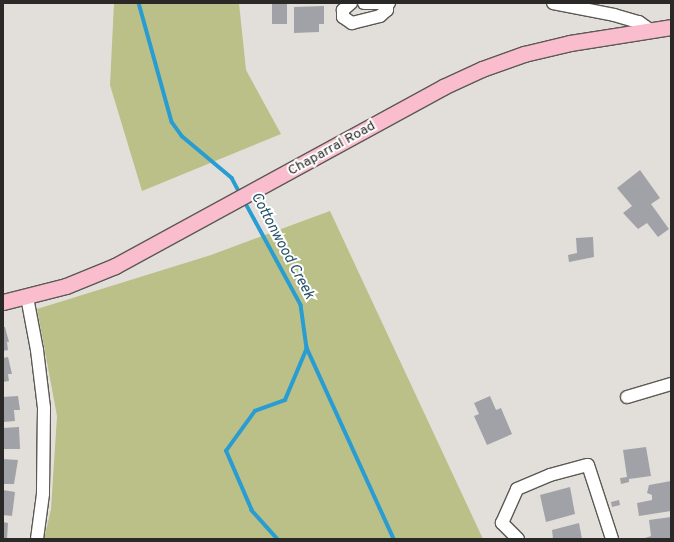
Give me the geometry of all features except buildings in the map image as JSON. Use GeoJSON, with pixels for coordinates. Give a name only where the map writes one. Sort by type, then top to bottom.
{"type":"FeatureCollection","features":[{"type":"Feature","properties":{"kind":"main road","name":"Chaparral Road"},"geometry":{"type":"LineString","coordinates":[[3,302],[27,297],[100,273],[154,246],[443,87],[502,61],[570,43],[671,27]]}},
{"type":"Feature","properties":{"kind":"street"},"geometry":{"type":"LineString","coordinates":[[350,3],[343,10],[343,17],[352,23],[380,16],[387,10],[388,3],[364,3]]}},
{"type":"Feature","properties":{"kind":"street"},"geometry":{"type":"LineString","coordinates":[[553,3],[614,15],[639,22],[650,30]]}},
{"type":"Feature","properties":{"kind":"street"},"geometry":{"type":"LineString","coordinates":[[27,297],[37,350],[44,408],[43,494],[37,539]]}},
{"type":"Feature","properties":{"kind":"street"},"geometry":{"type":"LineString","coordinates":[[627,397],[671,384]]}},
{"type":"Feature","properties":{"kind":"street"},"geometry":{"type":"LineString","coordinates":[[518,539],[502,523],[517,489],[550,474],[588,465],[612,539]]}},
{"type":"Feature","properties":{"kind":"green space"},"geometry":{"type":"Polygon","coordinates":[[[114,3],[239,3],[246,70],[281,134],[142,191],[110,85],[114,3]]]}},
{"type":"Feature","properties":{"kind":"green space"},"geometry":{"type":"Polygon","coordinates":[[[330,211],[483,539],[44,539],[51,509],[57,416],[37,309],[211,255],[330,211]]]}},
{"type":"Feature","properties":{"kind":"waterway","name":"Cottonwood Creek"},"geometry":{"type":"LineString","coordinates":[[139,3],[172,122],[182,136],[232,178],[240,193]]}},
{"type":"Feature","properties":{"kind":"waterway","name":"Cottonwood Creek"},"geometry":{"type":"LineString","coordinates":[[244,200],[301,305],[307,348],[394,539]]}},
{"type":"Feature","properties":{"kind":"waterway"},"geometry":{"type":"LineString","coordinates":[[277,539],[252,511],[226,451],[255,411],[285,400],[307,348]]}}]}
